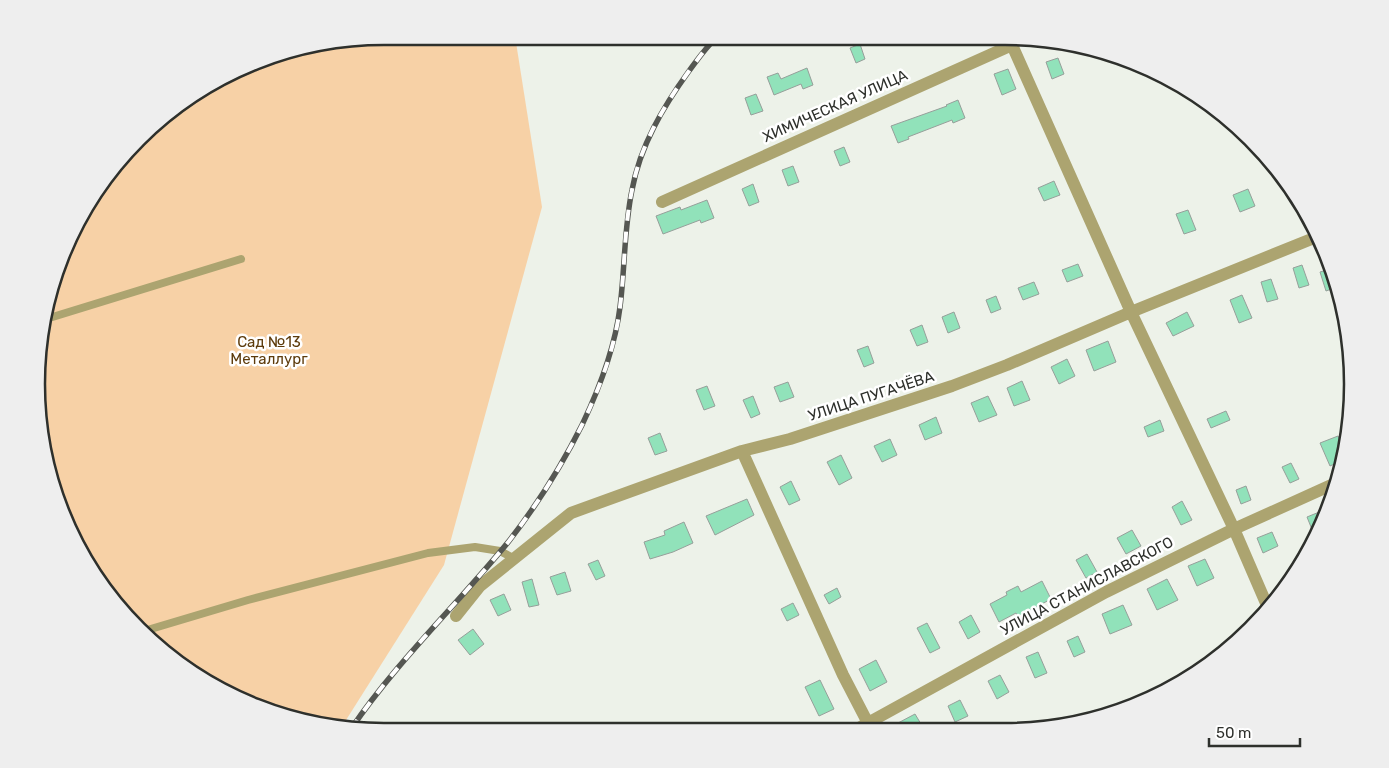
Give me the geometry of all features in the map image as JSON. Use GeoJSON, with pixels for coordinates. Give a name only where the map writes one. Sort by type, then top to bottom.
{"type":"FeatureCollection","features":[{"type":"Feature","properties":{"kind":"street","name":"ХИМИЧЕСКАЯ УЛИЦА"},"geometry":{"type":"LineString","coordinates":[[662,202],[1003,45]]}},
{"type":"Feature","properties":{"kind":"street"},"geometry":{"type":"LineString","coordinates":[[1016,46],[1131,312],[1234,529],[1265,601]]}},
{"type":"Feature","properties":{"kind":"street","name":"УЛИЦА ПУГАЧЁВА"},"geometry":{"type":"LineString","coordinates":[[456,616],[480,586],[571,513],[742,451],[790,439],[952,386],[1311,239]]}},
{"type":"Feature","properties":{"kind":"street"},"geometry":{"type":"LineString","coordinates":[[742,451],[864,723]]}},
{"type":"Feature","properties":{"kind":"street","name":"УЛИЦА СТАНИСЛАВСКОГО"},"geometry":{"type":"LineString","coordinates":[[873,723],[1106,592],[1234,529],[1328,487]]}},
{"type":"Feature","properties":{"kind":"lane"},"geometry":{"type":"LineString","coordinates":[[52,317],[241,259]]}},
{"type":"Feature","properties":{"kind":"lane"},"geometry":{"type":"LineString","coordinates":[[150,629],[248,600],[428,553],[475,547],[500,551],[513,558]]}},
{"type":"Feature","properties":{"kind":"green space","name":"Сад №13 Металлург"},"geometry":{"type":"Polygon","coordinates":[[[516,45],[542,207],[444,565],[346,721],[318,716],[275,705],[234,688],[214,678],[160,639],[129,608],[90,554],[63,493],[48,428],[45,384],[46,362],[48,340],[57,296],[63,275],[80,234],[90,214],[115,178],[129,160],[160,129],[214,90],[275,63],[318,52],[362,46],[516,45]]]}},
{"type":"Feature","properties":{"kind":"building"},"geometry":{"type":"Polygon","coordinates":[[[860,45],[865,59],[856,63],[850,48],[860,45]]]}},
{"type":"Feature","properties":{"kind":"building"},"geometry":{"type":"Polygon","coordinates":[[[1058,58],[1064,74],[1052,79],[1046,62],[1058,58]]]}},
{"type":"Feature","properties":{"kind":"building"},"geometry":{"type":"Polygon","coordinates":[[[807,68],[813,85],[803,89],[801,84],[774,95],[767,77],[778,73],[781,79],[807,68]]]}},
{"type":"Feature","properties":{"kind":"building"},"geometry":{"type":"Polygon","coordinates":[[[1008,69],[1016,89],[1002,95],[994,74],[1008,69]]]}},
{"type":"Feature","properties":{"kind":"building"},"geometry":{"type":"Polygon","coordinates":[[[756,94],[763,111],[751,115],[745,98],[756,94]]]}},
{"type":"Feature","properties":{"kind":"building"},"geometry":{"type":"Polygon","coordinates":[[[958,100],[965,118],[953,123],[952,120],[908,137],[909,139],[898,143],[891,126],[947,106],[958,100]]]}},
{"type":"Feature","properties":{"kind":"building"},"geometry":{"type":"Polygon","coordinates":[[[844,147],[850,162],[840,166],[834,151],[844,147]]]}},
{"type":"Feature","properties":{"kind":"building"},"geometry":{"type":"Polygon","coordinates":[[[793,166],[799,182],[788,186],[782,170],[793,166]]]}},
{"type":"Feature","properties":{"kind":"building"},"geometry":{"type":"Polygon","coordinates":[[[1054,181],[1060,195],[1044,201],[1038,188],[1054,181]]]}},
{"type":"Feature","properties":{"kind":"building"},"geometry":{"type":"Polygon","coordinates":[[[753,184],[759,202],[749,206],[742,189],[753,184]]]}},
{"type":"Feature","properties":{"kind":"building"},"geometry":{"type":"Polygon","coordinates":[[[1248,189],[1255,206],[1240,212],[1233,195],[1248,189]]]}},
{"type":"Feature","properties":{"kind":"building"},"geometry":{"type":"Polygon","coordinates":[[[707,200],[714,218],[701,223],[700,220],[663,234],[656,216],[680,207],[681,210],[707,200]]]}},
{"type":"Feature","properties":{"kind":"building"},"geometry":{"type":"Polygon","coordinates":[[[1188,210],[1196,230],[1184,234],[1176,214],[1188,210]]]}},
{"type":"Feature","properties":{"kind":"building"},"geometry":{"type":"Polygon","coordinates":[[[1078,264],[1083,276],[1067,282],[1062,270],[1078,264]]]}},
{"type":"Feature","properties":{"kind":"building"},"geometry":{"type":"Polygon","coordinates":[[[1302,265],[1309,285],[1299,288],[1293,268],[1302,265]]]}},
{"type":"Feature","properties":{"kind":"building"},"geometry":{"type":"Polygon","coordinates":[[[1324,271],[1330,289],[1326,291],[1320,272],[1324,271]]]}},
{"type":"Feature","properties":{"kind":"building"},"geometry":{"type":"Polygon","coordinates":[[[1271,279],[1278,299],[1267,302],[1261,282],[1271,279]]]}},
{"type":"Feature","properties":{"kind":"building"},"geometry":{"type":"Polygon","coordinates":[[[1034,282],[1039,294],[1023,300],[1018,288],[1034,282]]]}},
{"type":"Feature","properties":{"kind":"building"},"geometry":{"type":"Polygon","coordinates":[[[1242,295],[1252,318],[1239,323],[1230,300],[1242,295]]]}},
{"type":"Feature","properties":{"kind":"building"},"geometry":{"type":"Polygon","coordinates":[[[996,296],[1001,309],[991,313],[986,300],[996,296]]]}},
{"type":"Feature","properties":{"kind":"building"},"geometry":{"type":"Polygon","coordinates":[[[954,312],[960,328],[948,333],[942,317],[954,312]]]}},
{"type":"Feature","properties":{"kind":"building"},"geometry":{"type":"Polygon","coordinates":[[[1187,312],[1194,326],[1173,336],[1166,323],[1187,312]]]}},
{"type":"Feature","properties":{"kind":"building"},"geometry":{"type":"Polygon","coordinates":[[[922,325],[928,342],[917,346],[910,330],[922,325]]]}},
{"type":"Feature","properties":{"kind":"building"},"geometry":{"type":"Polygon","coordinates":[[[1108,341],[1116,362],[1094,371],[1086,350],[1108,341]]]}},
{"type":"Feature","properties":{"kind":"building"},"geometry":{"type":"Polygon","coordinates":[[[868,346],[874,363],[864,367],[857,350],[868,346]]]}},
{"type":"Feature","properties":{"kind":"building"},"geometry":{"type":"Polygon","coordinates":[[[1067,359],[1075,376],[1059,384],[1051,367],[1067,359]]]}},
{"type":"Feature","properties":{"kind":"building"},"geometry":{"type":"Polygon","coordinates":[[[1022,381],[1030,400],[1014,406],[1007,388],[1022,381]]]}},
{"type":"Feature","properties":{"kind":"building"},"geometry":{"type":"Polygon","coordinates":[[[788,382],[794,397],[780,402],[774,387],[788,382]]]}},
{"type":"Feature","properties":{"kind":"building"},"geometry":{"type":"Polygon","coordinates":[[[707,386],[715,406],[704,410],[696,390],[707,386]]]}},
{"type":"Feature","properties":{"kind":"building"},"geometry":{"type":"Polygon","coordinates":[[[753,396],[760,414],[751,418],[743,400],[753,396]]]}},
{"type":"Feature","properties":{"kind":"building"},"geometry":{"type":"Polygon","coordinates":[[[988,396],[997,415],[979,422],[971,403],[988,396]]]}},
{"type":"Feature","properties":{"kind":"building"},"geometry":{"type":"Polygon","coordinates":[[[1226,411],[1230,420],[1211,428],[1207,419],[1226,411]]]}},
{"type":"Feature","properties":{"kind":"building"},"geometry":{"type":"Polygon","coordinates":[[[936,417],[942,433],[925,440],[919,425],[936,417]]]}},
{"type":"Feature","properties":{"kind":"building"},"geometry":{"type":"Polygon","coordinates":[[[1160,420],[1164,431],[1148,437],[1144,427],[1160,420]]]}},
{"type":"Feature","properties":{"kind":"building"},"geometry":{"type":"Polygon","coordinates":[[[660,433],[667,451],[655,455],[648,438],[660,433]]]}},
{"type":"Feature","properties":{"kind":"building"},"geometry":{"type":"Polygon","coordinates":[[[1338,436],[1334,464],[1330,466],[1320,443],[1338,436]]]}},
{"type":"Feature","properties":{"kind":"building"},"geometry":{"type":"Polygon","coordinates":[[[890,439],[897,455],[882,462],[874,446],[890,439]]]}},
{"type":"Feature","properties":{"kind":"building"},"geometry":{"type":"Polygon","coordinates":[[[841,455],[852,478],[839,485],[827,462],[841,455]]]}},
{"type":"Feature","properties":{"kind":"building"},"geometry":{"type":"Polygon","coordinates":[[[1291,463],[1299,479],[1290,483],[1282,467],[1291,463]]]}},
{"type":"Feature","properties":{"kind":"building"},"geometry":{"type":"Polygon","coordinates":[[[791,481],[800,500],[789,505],[780,487],[791,481]]]}},
{"type":"Feature","properties":{"kind":"building"},"geometry":{"type":"Polygon","coordinates":[[[1246,486],[1251,500],[1241,504],[1236,490],[1246,486]]]}},
{"type":"Feature","properties":{"kind":"building"},"geometry":{"type":"Polygon","coordinates":[[[747,499],[754,515],[715,535],[706,516],[747,499]]]}},
{"type":"Feature","properties":{"kind":"building"},"geometry":{"type":"Polygon","coordinates":[[[1182,501],[1192,520],[1181,525],[1172,507],[1182,501]]]}},
{"type":"Feature","properties":{"kind":"building"},"geometry":{"type":"Polygon","coordinates":[[[1319,512],[1312,528],[1307,517],[1319,512]]]}},
{"type":"Feature","properties":{"kind":"building"},"geometry":{"type":"Polygon","coordinates":[[[684,522],[693,543],[650,559],[644,542],[665,535],[664,531],[684,522]]]}},
{"type":"Feature","properties":{"kind":"building"},"geometry":{"type":"Polygon","coordinates":[[[1132,530],[1141,546],[1126,554],[1117,538],[1132,530]]]}},
{"type":"Feature","properties":{"kind":"building"},"geometry":{"type":"Polygon","coordinates":[[[1272,532],[1278,546],[1263,553],[1257,538],[1272,532]]]}},
{"type":"Feature","properties":{"kind":"building"},"geometry":{"type":"Polygon","coordinates":[[[1087,554],[1097,572],[1086,578],[1076,560],[1087,554]]]}},
{"type":"Feature","properties":{"kind":"building"},"geometry":{"type":"Polygon","coordinates":[[[1205,559],[1214,578],[1197,586],[1188,566],[1205,559]]]}},
{"type":"Feature","properties":{"kind":"building"},"geometry":{"type":"Polygon","coordinates":[[[598,560],[605,576],[596,580],[588,564],[598,560]]]}},
{"type":"Feature","properties":{"kind":"building"},"geometry":{"type":"Polygon","coordinates":[[[565,572],[571,591],[557,595],[550,577],[565,572]]]}},
{"type":"Feature","properties":{"kind":"building"},"geometry":{"type":"Polygon","coordinates":[[[532,579],[539,605],[529,607],[522,582],[532,579]]]}},
{"type":"Feature","properties":{"kind":"building"},"geometry":{"type":"Polygon","coordinates":[[[1167,579],[1178,600],[1157,610],[1147,589],[1167,579]]]}},
{"type":"Feature","properties":{"kind":"building"},"geometry":{"type":"Polygon","coordinates":[[[1042,581],[1051,599],[1018,617],[1016,613],[999,622],[990,604],[1007,595],[1006,592],[1018,586],[1021,592],[1042,581]]]}},
{"type":"Feature","properties":{"kind":"building"},"geometry":{"type":"Polygon","coordinates":[[[837,588],[841,597],[829,604],[824,595],[837,588]]]}},
{"type":"Feature","properties":{"kind":"building"},"geometry":{"type":"Polygon","coordinates":[[[504,594],[511,610],[498,616],[490,600],[504,594]]]}},
{"type":"Feature","properties":{"kind":"building"},"geometry":{"type":"Polygon","coordinates":[[[793,603],[799,615],[787,621],[781,609],[793,603]]]}},
{"type":"Feature","properties":{"kind":"building"},"geometry":{"type":"Polygon","coordinates":[[[1123,605],[1132,625],[1110,634],[1102,614],[1123,605]]]}},
{"type":"Feature","properties":{"kind":"building"},"geometry":{"type":"Polygon","coordinates":[[[971,615],[980,632],[968,639],[959,622],[971,615]]]}},
{"type":"Feature","properties":{"kind":"building"},"geometry":{"type":"Polygon","coordinates":[[[927,623],[940,648],[930,653],[917,628],[927,623]]]}},
{"type":"Feature","properties":{"kind":"building"},"geometry":{"type":"Polygon","coordinates":[[[473,629],[484,644],[470,655],[458,640],[473,629]]]}},
{"type":"Feature","properties":{"kind":"building"},"geometry":{"type":"Polygon","coordinates":[[[1078,636],[1085,652],[1074,657],[1067,641],[1078,636]]]}},
{"type":"Feature","properties":{"kind":"building"},"geometry":{"type":"Polygon","coordinates":[[[1038,652],[1047,673],[1035,678],[1026,657],[1038,652]]]}},
{"type":"Feature","properties":{"kind":"building"},"geometry":{"type":"Polygon","coordinates":[[[876,660],[887,682],[870,691],[859,669],[876,660]]]}},
{"type":"Feature","properties":{"kind":"building"},"geometry":{"type":"Polygon","coordinates":[[[1000,675],[1009,692],[997,699],[988,681],[1000,675]]]}},
{"type":"Feature","properties":{"kind":"building"},"geometry":{"type":"Polygon","coordinates":[[[820,680],[834,709],[819,716],[805,687],[820,680]]]}},
{"type":"Feature","properties":{"kind":"building"},"geometry":{"type":"Polygon","coordinates":[[[960,700],[968,716],[955,722],[948,706],[960,700]]]}},
{"type":"Feature","properties":{"kind":"building"},"geometry":{"type":"Polygon","coordinates":[[[915,714],[920,723],[898,723],[915,714]]]}},
{"type":"Feature","properties":{"kind":"railway"},"geometry":{"type":"LineString","coordinates":[[356,721],[407,657],[509,541],[539,499],[574,440],[589,411],[611,352],[620,307],[629,204],[641,158],[654,127],[670,99],[709,45]]}}]}
